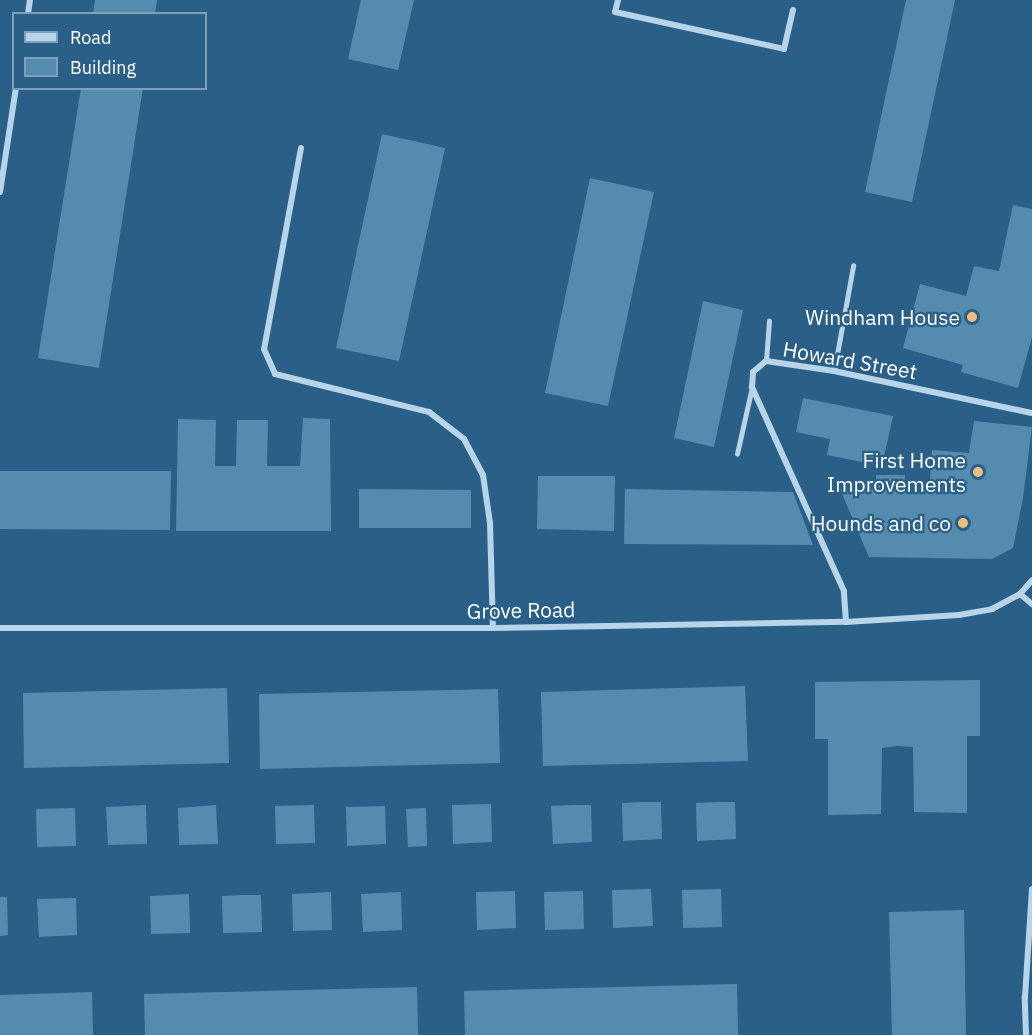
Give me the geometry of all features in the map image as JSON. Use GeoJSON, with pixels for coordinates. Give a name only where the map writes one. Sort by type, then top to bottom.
{"type":"FeatureCollection","features":[{"type":"Feature","properties":{"kind":"street"},"geometry":{"type":"LineString","coordinates":[[618,0],[615,12],[784,49],[793,10]]}},
{"type":"Feature","properties":{"kind":"street"},"geometry":{"type":"LineString","coordinates":[[0,192],[16,90]]}},
{"type":"Feature","properties":{"kind":"street"},"geometry":{"type":"LineString","coordinates":[[301,148],[264,350],[275,374],[429,412],[464,439],[483,475],[490,523],[493,628]]}},
{"type":"Feature","properties":{"kind":"street","name":"Howard Street"},"geometry":{"type":"LineString","coordinates":[[752,387],[753,372],[766,361],[834,371],[1032,413]]}},
{"type":"Feature","properties":{"kind":"street"},"geometry":{"type":"LineString","coordinates":[[752,387],[844,591],[846,622]]}},
{"type":"Feature","properties":{"kind":"street","name":"Grove Road"},"geometry":{"type":"LineString","coordinates":[[0,628],[493,628],[846,622],[959,615],[992,609],[1020,594],[1032,580]]}},
{"type":"Feature","properties":{"kind":"street"},"geometry":{"type":"LineString","coordinates":[[1020,594],[1032,604]]}},
{"type":"Feature","properties":{"kind":"street"},"geometry":{"type":"LineString","coordinates":[[1026,1035],[1025,997],[1032,889]]}},
{"type":"Feature","properties":{"kind":"lane"},"geometry":{"type":"LineString","coordinates":[[834,371],[853,266]]}},
{"type":"Feature","properties":{"kind":"lane"},"geometry":{"type":"LineString","coordinates":[[766,361],[769,321]]}},
{"type":"Feature","properties":{"kind":"lane"},"geometry":{"type":"LineString","coordinates":[[737,454],[752,387]]}},
{"type":"Feature","properties":{"kind":"building"},"geometry":{"type":"Polygon","coordinates":[[[95,0],[157,0],[155,12],[93,12],[95,0]]]}},
{"type":"Feature","properties":{"kind":"building"},"geometry":{"type":"Polygon","coordinates":[[[361,0],[414,0],[398,70],[348,59],[361,0]]]}},
{"type":"Feature","properties":{"kind":"building"},"geometry":{"type":"Polygon","coordinates":[[[906,0],[955,0],[912,202],[865,192],[906,0]]]}},
{"type":"Feature","properties":{"kind":"building"},"geometry":{"type":"Polygon","coordinates":[[[81,90],[143,90],[99,368],[38,358],[81,90]]]}},
{"type":"Feature","properties":{"kind":"building"},"geometry":{"type":"Polygon","coordinates":[[[382,134],[445,148],[399,361],[336,348],[382,134]]]}},
{"type":"Feature","properties":{"kind":"building"},"geometry":{"type":"Polygon","coordinates":[[[590,178],[654,192],[608,406],[545,393],[590,178]]]}},
{"type":"Feature","properties":{"kind":"building","name":"Windham House"},"geometry":{"type":"Polygon","coordinates":[[[1013,205],[1032,209],[1032,337],[1018,388],[961,372],[963,365],[903,348],[920,284],[966,296],[974,266],[999,271],[1013,205]]]}},
{"type":"Feature","properties":{"kind":"building"},"geometry":{"type":"Polygon","coordinates":[[[703,301],[743,310],[714,447],[674,438],[703,301]]]}},
{"type":"Feature","properties":{"kind":"building"},"geometry":{"type":"Polygon","coordinates":[[[803,398],[893,416],[882,466],[827,455],[830,439],[796,432],[803,398]]]}},
{"type":"Feature","properties":{"kind":"building"},"geometry":{"type":"Polygon","coordinates":[[[303,418],[330,419],[331,531],[176,531],[178,419],[216,420],[215,466],[236,466],[237,420],[268,420],[267,466],[300,466],[303,418]]]}},
{"type":"Feature","properties":{"kind":"building"},"geometry":{"type":"Polygon","coordinates":[[[974,421],[1032,427],[1023,498],[1013,548],[992,559],[869,557],[840,489],[876,489],[876,475],[905,475],[904,492],[929,492],[932,450],[969,453],[974,421]]]}},
{"type":"Feature","properties":{"kind":"building"},"geometry":{"type":"Polygon","coordinates":[[[0,471],[171,471],[170,530],[0,529],[0,471]]]}},
{"type":"Feature","properties":{"kind":"building"},"geometry":{"type":"Polygon","coordinates":[[[538,476],[615,476],[614,531],[537,529],[538,476]]]}},
{"type":"Feature","properties":{"kind":"building"},"geometry":{"type":"Polygon","coordinates":[[[359,489],[471,490],[471,528],[359,528],[359,489]]]}},
{"type":"Feature","properties":{"kind":"building"},"geometry":{"type":"Polygon","coordinates":[[[625,489],[793,492],[813,545],[624,544],[625,489]]]}},
{"type":"Feature","properties":{"kind":"building"},"geometry":{"type":"Polygon","coordinates":[[[980,680],[980,736],[967,736],[967,813],[914,812],[913,747],[897,746],[882,748],[881,814],[828,815],[828,739],[815,739],[815,682],[980,680]]]}},
{"type":"Feature","properties":{"kind":"building"},"geometry":{"type":"Polygon","coordinates":[[[745,686],[748,761],[543,766],[541,692],[745,686]]]}},
{"type":"Feature","properties":{"kind":"building"},"geometry":{"type":"Polygon","coordinates":[[[227,688],[229,763],[24,768],[23,693],[227,688]]]}},
{"type":"Feature","properties":{"kind":"building"},"geometry":{"type":"Polygon","coordinates":[[[498,689],[500,763],[260,769],[259,694],[498,689]]]}},
{"type":"Feature","properties":{"kind":"building"},"geometry":{"type":"Polygon","coordinates":[[[661,802],[662,839],[623,841],[622,803],[661,802]]]}},
{"type":"Feature","properties":{"kind":"building"},"geometry":{"type":"Polygon","coordinates":[[[735,802],[736,839],[697,841],[696,803],[735,802]]]}},
{"type":"Feature","properties":{"kind":"building"},"geometry":{"type":"Polygon","coordinates":[[[491,804],[492,842],[453,844],[452,805],[491,804]]]}},
{"type":"Feature","properties":{"kind":"building"},"geometry":{"type":"Polygon","coordinates":[[[146,805],[147,844],[108,845],[106,807],[146,805]]]}},
{"type":"Feature","properties":{"kind":"building"},"geometry":{"type":"Polygon","coordinates":[[[216,805],[218,844],[179,845],[178,808],[216,805]]]}},
{"type":"Feature","properties":{"kind":"building"},"geometry":{"type":"Polygon","coordinates":[[[314,805],[315,843],[276,844],[275,806],[314,805]]]}},
{"type":"Feature","properties":{"kind":"building"},"geometry":{"type":"Polygon","coordinates":[[[591,805],[592,842],[553,844],[551,806],[591,805]]]}},
{"type":"Feature","properties":{"kind":"building"},"geometry":{"type":"Polygon","coordinates":[[[385,806],[386,844],[347,846],[346,807],[385,806]]]}},
{"type":"Feature","properties":{"kind":"building"},"geometry":{"type":"Polygon","coordinates":[[[75,808],[76,846],[37,847],[36,809],[75,808]]]}},
{"type":"Feature","properties":{"kind":"building"},"geometry":{"type":"Polygon","coordinates":[[[426,808],[427,846],[408,847],[406,809],[426,808]]]}},
{"type":"Feature","properties":{"kind":"building"},"geometry":{"type":"Polygon","coordinates":[[[651,889],[653,926],[613,928],[612,890],[651,889]]]}},
{"type":"Feature","properties":{"kind":"building"},"geometry":{"type":"Polygon","coordinates":[[[721,889],[722,927],[683,928],[682,890],[721,889]]]}},
{"type":"Feature","properties":{"kind":"building"},"geometry":{"type":"Polygon","coordinates":[[[515,891],[516,928],[477,930],[476,892],[515,891]]]}},
{"type":"Feature","properties":{"kind":"building"},"geometry":{"type":"Polygon","coordinates":[[[583,891],[584,929],[545,930],[544,892],[583,891]]]}},
{"type":"Feature","properties":{"kind":"building"},"geometry":{"type":"Polygon","coordinates":[[[331,892],[332,930],[293,931],[292,894],[331,892]]]}},
{"type":"Feature","properties":{"kind":"building"},"geometry":{"type":"Polygon","coordinates":[[[401,892],[402,930],[363,932],[361,894],[401,892]]]}},
{"type":"Feature","properties":{"kind":"building"},"geometry":{"type":"Polygon","coordinates":[[[189,894],[190,933],[151,934],[150,896],[189,894]]]}},
{"type":"Feature","properties":{"kind":"building"},"geometry":{"type":"Polygon","coordinates":[[[261,895],[262,932],[223,933],[222,896],[261,895]]]}},
{"type":"Feature","properties":{"kind":"building"},"geometry":{"type":"Polygon","coordinates":[[[0,897],[7,897],[8,935],[0,936],[0,897]]]}},
{"type":"Feature","properties":{"kind":"building"},"geometry":{"type":"Polygon","coordinates":[[[76,898],[77,935],[39,937],[37,899],[76,898]]]}},
{"type":"Feature","properties":{"kind":"building"},"geometry":{"type":"Polygon","coordinates":[[[964,910],[966,1035],[892,1035],[889,912],[964,910]]]}},
{"type":"Feature","properties":{"kind":"building"},"geometry":{"type":"Polygon","coordinates":[[[737,984],[738,1035],[465,1035],[464,991],[737,984]]]}},
{"type":"Feature","properties":{"kind":"building"},"geometry":{"type":"Polygon","coordinates":[[[417,987],[418,1035],[145,1035],[144,994],[417,987]]]}},
{"type":"Feature","properties":{"kind":"building"},"geometry":{"type":"Polygon","coordinates":[[[92,992],[93,1035],[0,1035],[0,995],[92,992]]]}},
{"type":"Feature","properties":{"kind":"place","name":"Windham House"},"geometry":{"type":"Point","coordinates":[972,317]}},
{"type":"Feature","properties":{"kind":"place","name":"First Home Improvements"},"geometry":{"type":"Point","coordinates":[978,472]}},
{"type":"Feature","properties":{"kind":"place","name":"Hounds and co"},"geometry":{"type":"Point","coordinates":[963,523]}}]}
